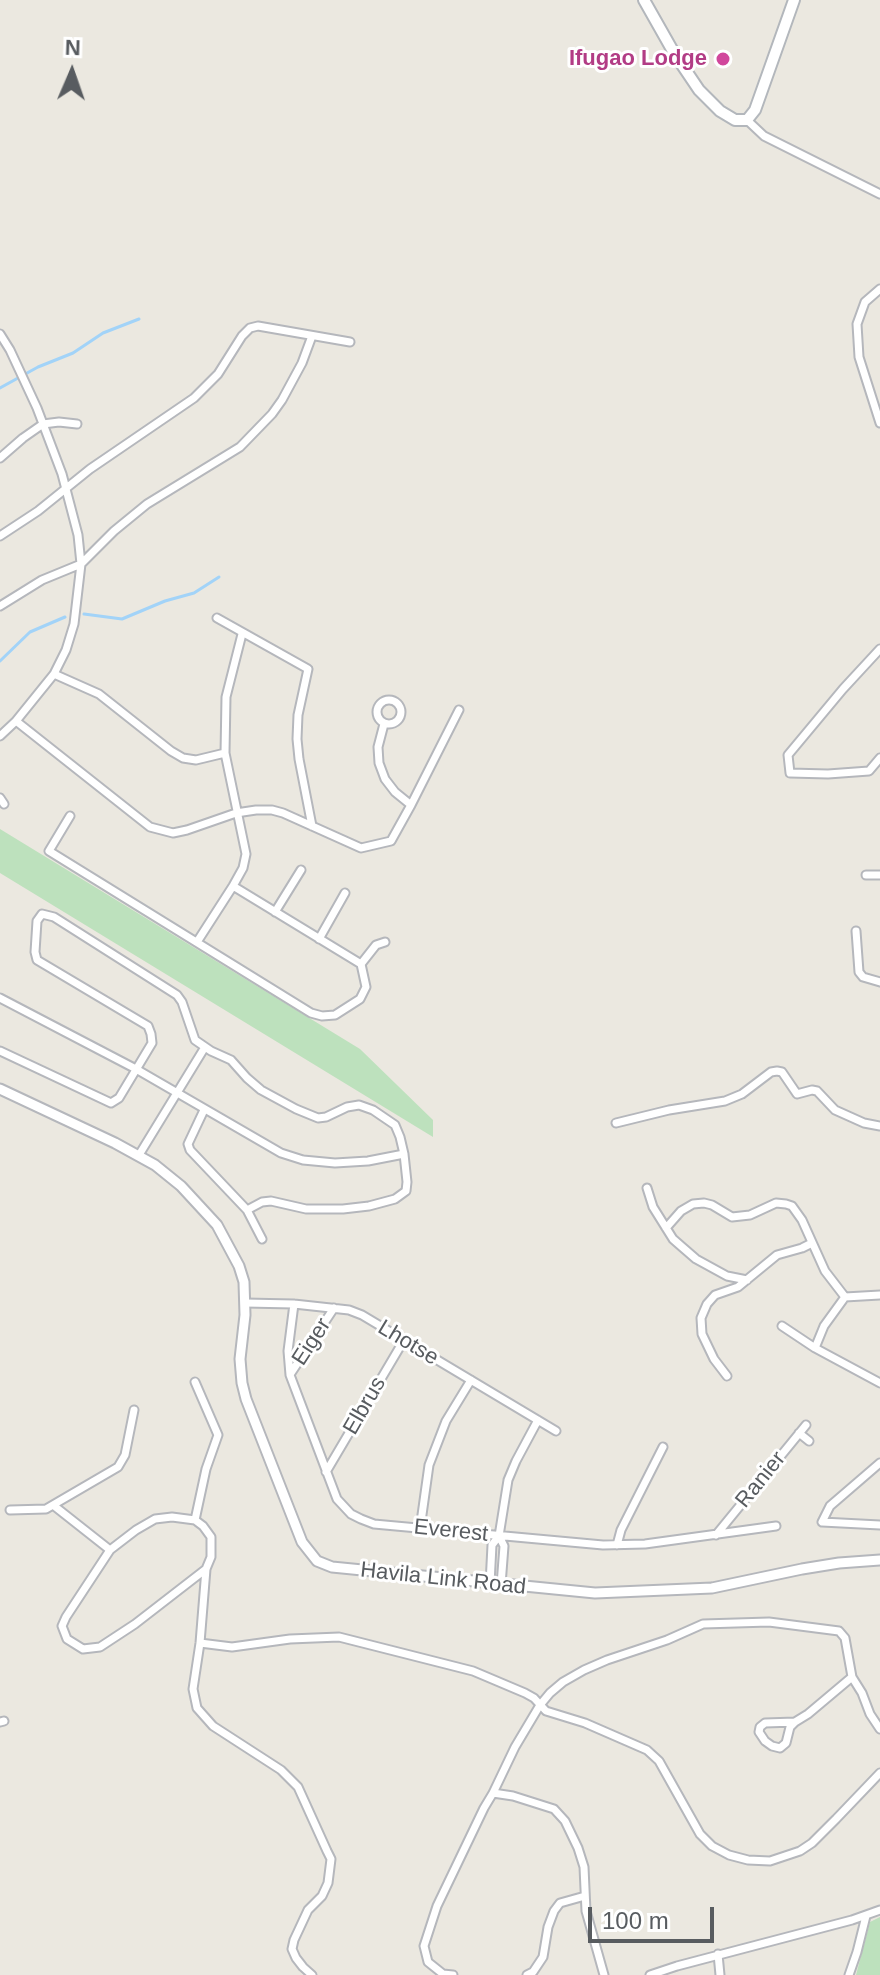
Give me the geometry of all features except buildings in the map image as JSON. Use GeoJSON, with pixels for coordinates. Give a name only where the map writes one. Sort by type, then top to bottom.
{"type":"FeatureCollection","features":[{"type":"Feature","properties":{"kind":"main road"},"geometry":{"type":"LineString","coordinates":[[644,0],[699,90],[720,111],[735,120],[747,120],[755,110],[794,0]]}},
{"type":"Feature","properties":{"kind":"street"},"geometry":{"type":"LineString","coordinates":[[747,120],[764,136],[880,194]]}},
{"type":"Feature","properties":{"kind":"street"},"geometry":{"type":"LineString","coordinates":[[880,289],[865,302],[857,324],[859,357],[880,423]]}},
{"type":"Feature","properties":{"kind":"street"},"geometry":{"type":"LineString","coordinates":[[0,536],[38,511],[90,469],[194,398],[218,374],[250,328],[258,326],[350,342]]}},
{"type":"Feature","properties":{"kind":"street"},"geometry":{"type":"LineString","coordinates":[[0,736],[54,674],[66,650],[74,624],[81,564],[67,488],[43,424],[1,336]]}},
{"type":"Feature","properties":{"kind":"street"},"geometry":{"type":"LineString","coordinates":[[0,606],[42,580],[81,564],[147,504],[240,447],[282,400],[302,363],[312,336]]}},
{"type":"Feature","properties":{"kind":"street"},"geometry":{"type":"LineString","coordinates":[[0,458],[43,424],[77,424]]}},
{"type":"Feature","properties":{"kind":"street"},"geometry":{"type":"LineString","coordinates":[[217,618],[308,669],[298,715],[297,739],[312,826]]}},
{"type":"Feature","properties":{"kind":"street"},"geometry":{"type":"LineString","coordinates":[[197,942],[233,886],[243,868],[246,854],[225,753],[226,697],[242,634]]}},
{"type":"Feature","properties":{"kind":"street"},"geometry":{"type":"LineString","coordinates":[[880,649],[788,755],[790,773],[869,771],[880,758]]}},
{"type":"Feature","properties":{"kind":"street"},"geometry":{"type":"LineString","coordinates":[[54,674],[99,694],[183,758],[196,760],[225,753]]}},
{"type":"Feature","properties":{"kind":"street"},"geometry":{"type":"LineString","coordinates":[[16,721],[150,827],[173,833],[236,813],[272,810],[361,848],[391,841],[459,710]]}},
{"type":"Feature","properties":{"kind":"street"},"geometry":{"type":"LineString","coordinates":[[384,724],[378,747],[379,763],[385,779],[411,805]]}},
{"type":"Feature","properties":{"kind":"street"},"geometry":{"type":"LineString","coordinates":[[70,816],[49,851],[311,1013],[335,1015],[360,999],[366,987],[361,964],[233,886]]}},
{"type":"Feature","properties":{"kind":"street"},"geometry":{"type":"LineString","coordinates":[[275,912],[301,870]]}},
{"type":"Feature","properties":{"kind":"street"},"geometry":{"type":"LineString","coordinates":[[866,875],[880,875]]}},
{"type":"Feature","properties":{"kind":"street"},"geometry":{"type":"LineString","coordinates":[[319,939],[345,893]]}},
{"type":"Feature","properties":{"kind":"street"},"geometry":{"type":"LineString","coordinates":[[0,1051],[111,1103],[119,1098],[152,1043],[148,1026],[37,960],[37,921],[42,914],[54,917],[177,995],[195,1040],[231,1060],[261,1090],[318,1118],[359,1105],[373,1110],[395,1125],[404,1154],[407,1182],[406,1191],[395,1199],[343,1209],[306,1209],[271,1201],[247,1210]]}},
{"type":"Feature","properties":{"kind":"street"},"geometry":{"type":"LineString","coordinates":[[856,931],[859,972],[863,977],[880,982]]}},
{"type":"Feature","properties":{"kind":"street"},"geometry":{"type":"LineString","coordinates":[[361,964],[376,945],[385,942]]}},
{"type":"Feature","properties":{"kind":"street"},"geometry":{"type":"LineString","coordinates":[[0,998],[136,1069],[281,1153],[303,1160],[335,1163],[404,1154]]}},
{"type":"Feature","properties":{"kind":"street"},"geometry":{"type":"LineString","coordinates":[[139,1155],[205,1047]]}},
{"type":"Feature","properties":{"kind":"street"},"geometry":{"type":"LineString","coordinates":[[616,1123],[725,1101],[742,1094],[771,1072],[777,1071],[782,1072],[797,1094],[817,1091],[835,1110],[864,1123],[880,1126]]}},
{"type":"Feature","properties":{"kind":"street","name":"Havila Link Road"},"geometry":{"type":"LineString","coordinates":[[0,1089],[155,1165],[181,1186],[217,1225],[244,1282],[240,1359],[244,1391],[290,1515],[302,1542],[317,1561],[332,1567],[595,1593],[712,1588],[814,1567],[880,1560]]}},
{"type":"Feature","properties":{"kind":"street"},"geometry":{"type":"LineString","coordinates":[[204,1110],[188,1144],[190,1150],[247,1210],[262,1239]]}},
{"type":"Feature","properties":{"kind":"street"},"geometry":{"type":"LineString","coordinates":[[647,1188],[653,1207],[673,1239],[696,1259],[727,1276],[747,1280]]}},
{"type":"Feature","properties":{"kind":"street"},"geometry":{"type":"LineString","coordinates":[[666,1228],[681,1211],[693,1204],[712,1205],[732,1217],[750,1215],[776,1203],[792,1206],[802,1220],[825,1271],[845,1297]]}},
{"type":"Feature","properties":{"kind":"street"},"geometry":{"type":"LineString","coordinates":[[727,1376],[714,1359],[702,1334],[701,1318],[707,1304],[715,1295],[738,1287],[777,1255],[812,1243]]}},
{"type":"Feature","properties":{"kind":"street"},"geometry":{"type":"LineString","coordinates":[[845,1297],[880,1295]]}},
{"type":"Feature","properties":{"kind":"street"},"geometry":{"type":"LineString","coordinates":[[815,1348],[824,1326],[845,1297]]}},
{"type":"Feature","properties":{"kind":"street","name":"Lhotse"},"geometry":{"type":"LineString","coordinates":[[245,1303],[334,1308],[362,1315],[556,1431]]}},
{"type":"Feature","properties":{"kind":"street","name":"Everest"},"geometry":{"type":"LineString","coordinates":[[294,1304],[288,1351],[290,1375],[337,1499],[351,1514],[374,1524],[592,1545],[645,1544],[776,1526]]}},
{"type":"Feature","properties":{"kind":"street","name":"Eiger"},"geometry":{"type":"LineString","coordinates":[[290,1375],[334,1308]]}},
{"type":"Feature","properties":{"kind":"street"},"geometry":{"type":"LineString","coordinates":[[782,1326],[815,1348],[880,1383]]}},
{"type":"Feature","properties":{"kind":"street","name":"Elbrus"},"geometry":{"type":"LineString","coordinates":[[326,1472],[404,1340]]}},
{"type":"Feature","properties":{"kind":"street"},"geometry":{"type":"LineString","coordinates":[[420,1529],[429,1465],[446,1421],[471,1380]]}},
{"type":"Feature","properties":{"kind":"street"},"geometry":{"type":"LineString","coordinates":[[195,1382],[218,1435],[206,1469],[195,1520]]}},
{"type":"Feature","properties":{"kind":"street"},"geometry":{"type":"LineString","coordinates":[[10,1510],[46,1509],[118,1467],[125,1455],[134,1410]]}},
{"type":"Feature","properties":{"kind":"street"},"geometry":{"type":"LineString","coordinates":[[490,1584],[492,1545],[499,1536],[508,1480],[538,1420]]}},
{"type":"Feature","properties":{"kind":"street","name":"Ranier"},"geometry":{"type":"LineString","coordinates":[[716,1535],[806,1425]]}},
{"type":"Feature","properties":{"kind":"street"},"geometry":{"type":"LineString","coordinates":[[799,1433],[809,1441]]}},
{"type":"Feature","properties":{"kind":"street"},"geometry":{"type":"LineString","coordinates":[[617,1545],[654,1455],[663,1447]]}},
{"type":"Feature","properties":{"kind":"street"},"geometry":{"type":"LineString","coordinates":[[879,1465],[830,1506],[822,1522],[880,1525]]}},
{"type":"Feature","properties":{"kind":"street"},"geometry":{"type":"LineString","coordinates":[[53,1505],[110,1550]]}},
{"type":"Feature","properties":{"kind":"street"},"geometry":{"type":"LineString","coordinates":[[206,1569],[100,1647],[83,1649],[67,1639],[62,1626],[110,1550],[155,1519],[172,1517],[195,1520],[211,1537],[193,1689],[197,1708],[213,1726],[281,1770],[298,1787],[331,1859],[328,1883],[322,1896],[308,1910],[292,1949],[312,1975]]}},
{"type":"Feature","properties":{"kind":"street"},"geometry":{"type":"LineString","coordinates":[[499,1536],[504,1546],[501,1585]]}},
{"type":"Feature","properties":{"kind":"street"},"geometry":{"type":"LineString","coordinates":[[453,1975],[443,1974],[428,1962],[424,1946],[437,1906],[515,1747],[540,1705],[563,1682],[607,1660],[703,1624],[769,1622],[839,1631],[845,1638],[852,1677],[880,1729]]}},
{"type":"Feature","properties":{"kind":"street"},"geometry":{"type":"LineString","coordinates":[[200,1643],[232,1647],[290,1639],[339,1637],[473,1671],[525,1693],[546,1711],[585,1723],[647,1750],[659,1761],[700,1834],[712,1846],[748,1860],[770,1861],[800,1851],[812,1843],[880,1773]]}},
{"type":"Feature","properties":{"kind":"street"},"geometry":{"type":"LineString","coordinates":[[795,1722],[765,1723],[759,1732],[765,1741],[780,1748],[786,1743],[790,1727],[795,1722],[852,1677]]}},
{"type":"Feature","properties":{"kind":"street"},"geometry":{"type":"LineString","coordinates":[[493,1793],[554,1809],[565,1821],[584,1867],[590,1928],[604,1975]]}},
{"type":"Feature","properties":{"kind":"street"},"geometry":{"type":"LineString","coordinates":[[527,1975],[533,1972],[543,1957],[554,1911],[560,1903],[585,1896]]}},
{"type":"Feature","properties":{"kind":"street"},"geometry":{"type":"LineString","coordinates":[[650,1975],[880,1910]]}},
{"type":"Feature","properties":{"kind":"street"},"geometry":{"type":"LineString","coordinates":[[849,1975],[866,1916]]}},
{"type":"Feature","properties":{"kind":"street"},"geometry":{"type":"LineString","coordinates":[[718,1954],[720,1975]]}},
{"type":"Feature","properties":{"kind":"green space"},"geometry":{"type":"Polygon","coordinates":[[[0,829],[360,1049],[433,1120],[433,1137],[0,873],[0,829]]]}},
{"type":"Feature","properties":{"kind":"green space"},"geometry":{"type":"Polygon","coordinates":[[[880,1917],[880,1975],[856,1975],[870,1922],[880,1917]]]}},
{"type":"Feature","properties":{"kind":"waterway"},"geometry":{"type":"LineString","coordinates":[[0,388],[38,367],[73,353],[103,333],[139,319]]}},
{"type":"Feature","properties":{"kind":"waterway"},"geometry":{"type":"LineString","coordinates":[[84,614],[122,619],[194,593],[219,577]]}},
{"type":"Feature","properties":{"kind":"waterway"},"geometry":{"type":"LineString","coordinates":[[0,661],[30,632],[65,617]]}},
{"type":"Feature","properties":{"kind":"place","name":"Ifugao Lodge"},"geometry":{"type":"Point","coordinates":[723,59]}}]}
